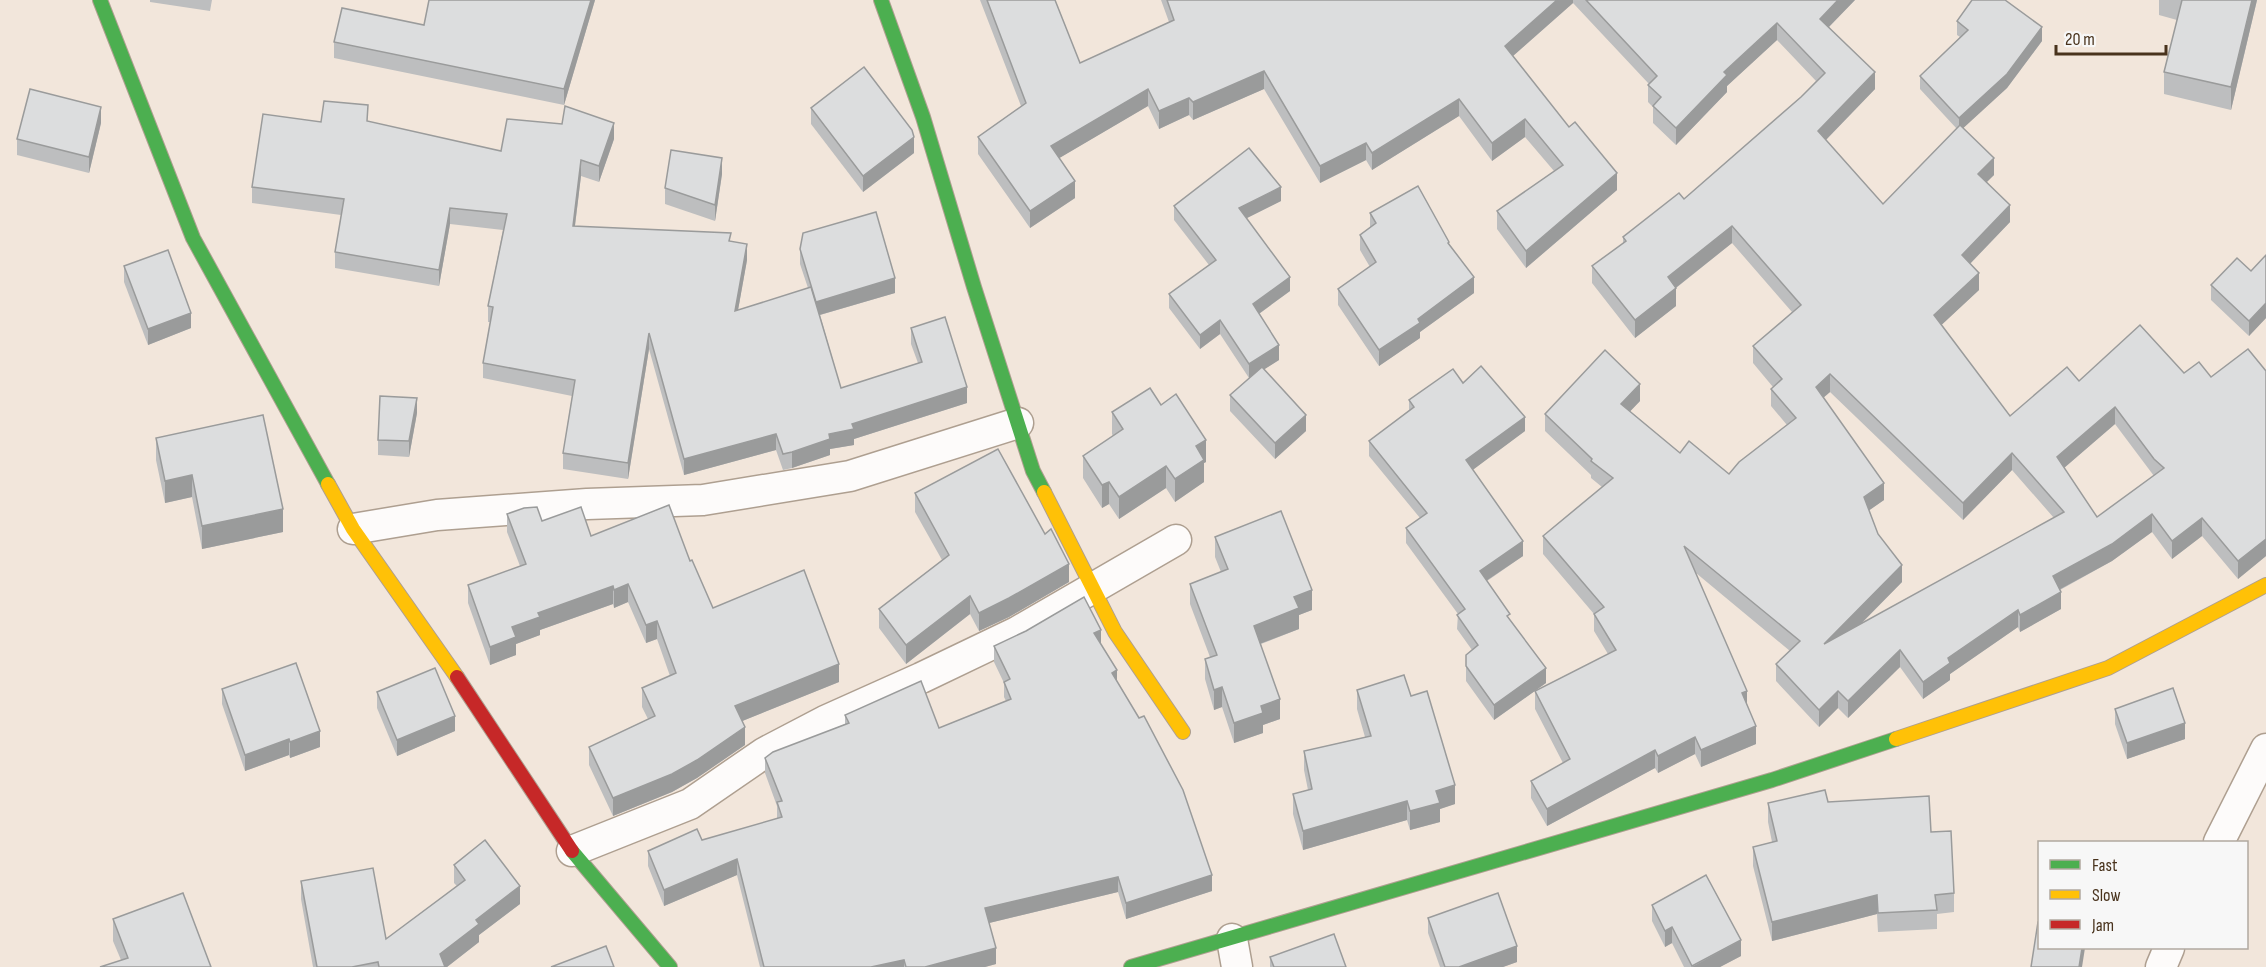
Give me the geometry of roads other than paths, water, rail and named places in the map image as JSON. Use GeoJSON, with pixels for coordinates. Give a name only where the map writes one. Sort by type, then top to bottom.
{"type":"FeatureCollection","features":[{"type":"Feature","properties":{"kind":"street"},"geometry":{"type":"LineString","coordinates":[[100,0],[193,238],[353,529],[474,701],[572,851],[670,967]]}},
{"type":"Feature","properties":{"kind":"street"},"geometry":{"type":"LineString","coordinates":[[881,0],[923,117],[1033,471],[1115,632],[1183,732]]}},
{"type":"Feature","properties":{"kind":"street"},"geometry":{"type":"LineString","coordinates":[[353,529],[437,515],[586,504],[703,500],[850,476],[1018,423]]}},
{"type":"Feature","properties":{"kind":"street"},"geometry":{"type":"LineString","coordinates":[[572,851],[690,804],[764,753],[825,721],[1017,632],[1176,540]]}},
{"type":"Feature","properties":{"kind":"street"},"geometry":{"type":"LineString","coordinates":[[1131,967],[1234,953],[1772,780],[2108,668],[2266,585]]}},
{"type":"Feature","properties":{"kind":"street"},"geometry":{"type":"LineString","coordinates":[[2220,841],[2266,748]]}},
{"type":"Feature","properties":{"kind":"street"},"geometry":{"type":"LineString","coordinates":[[2161,967],[2169,949]]}}]}
